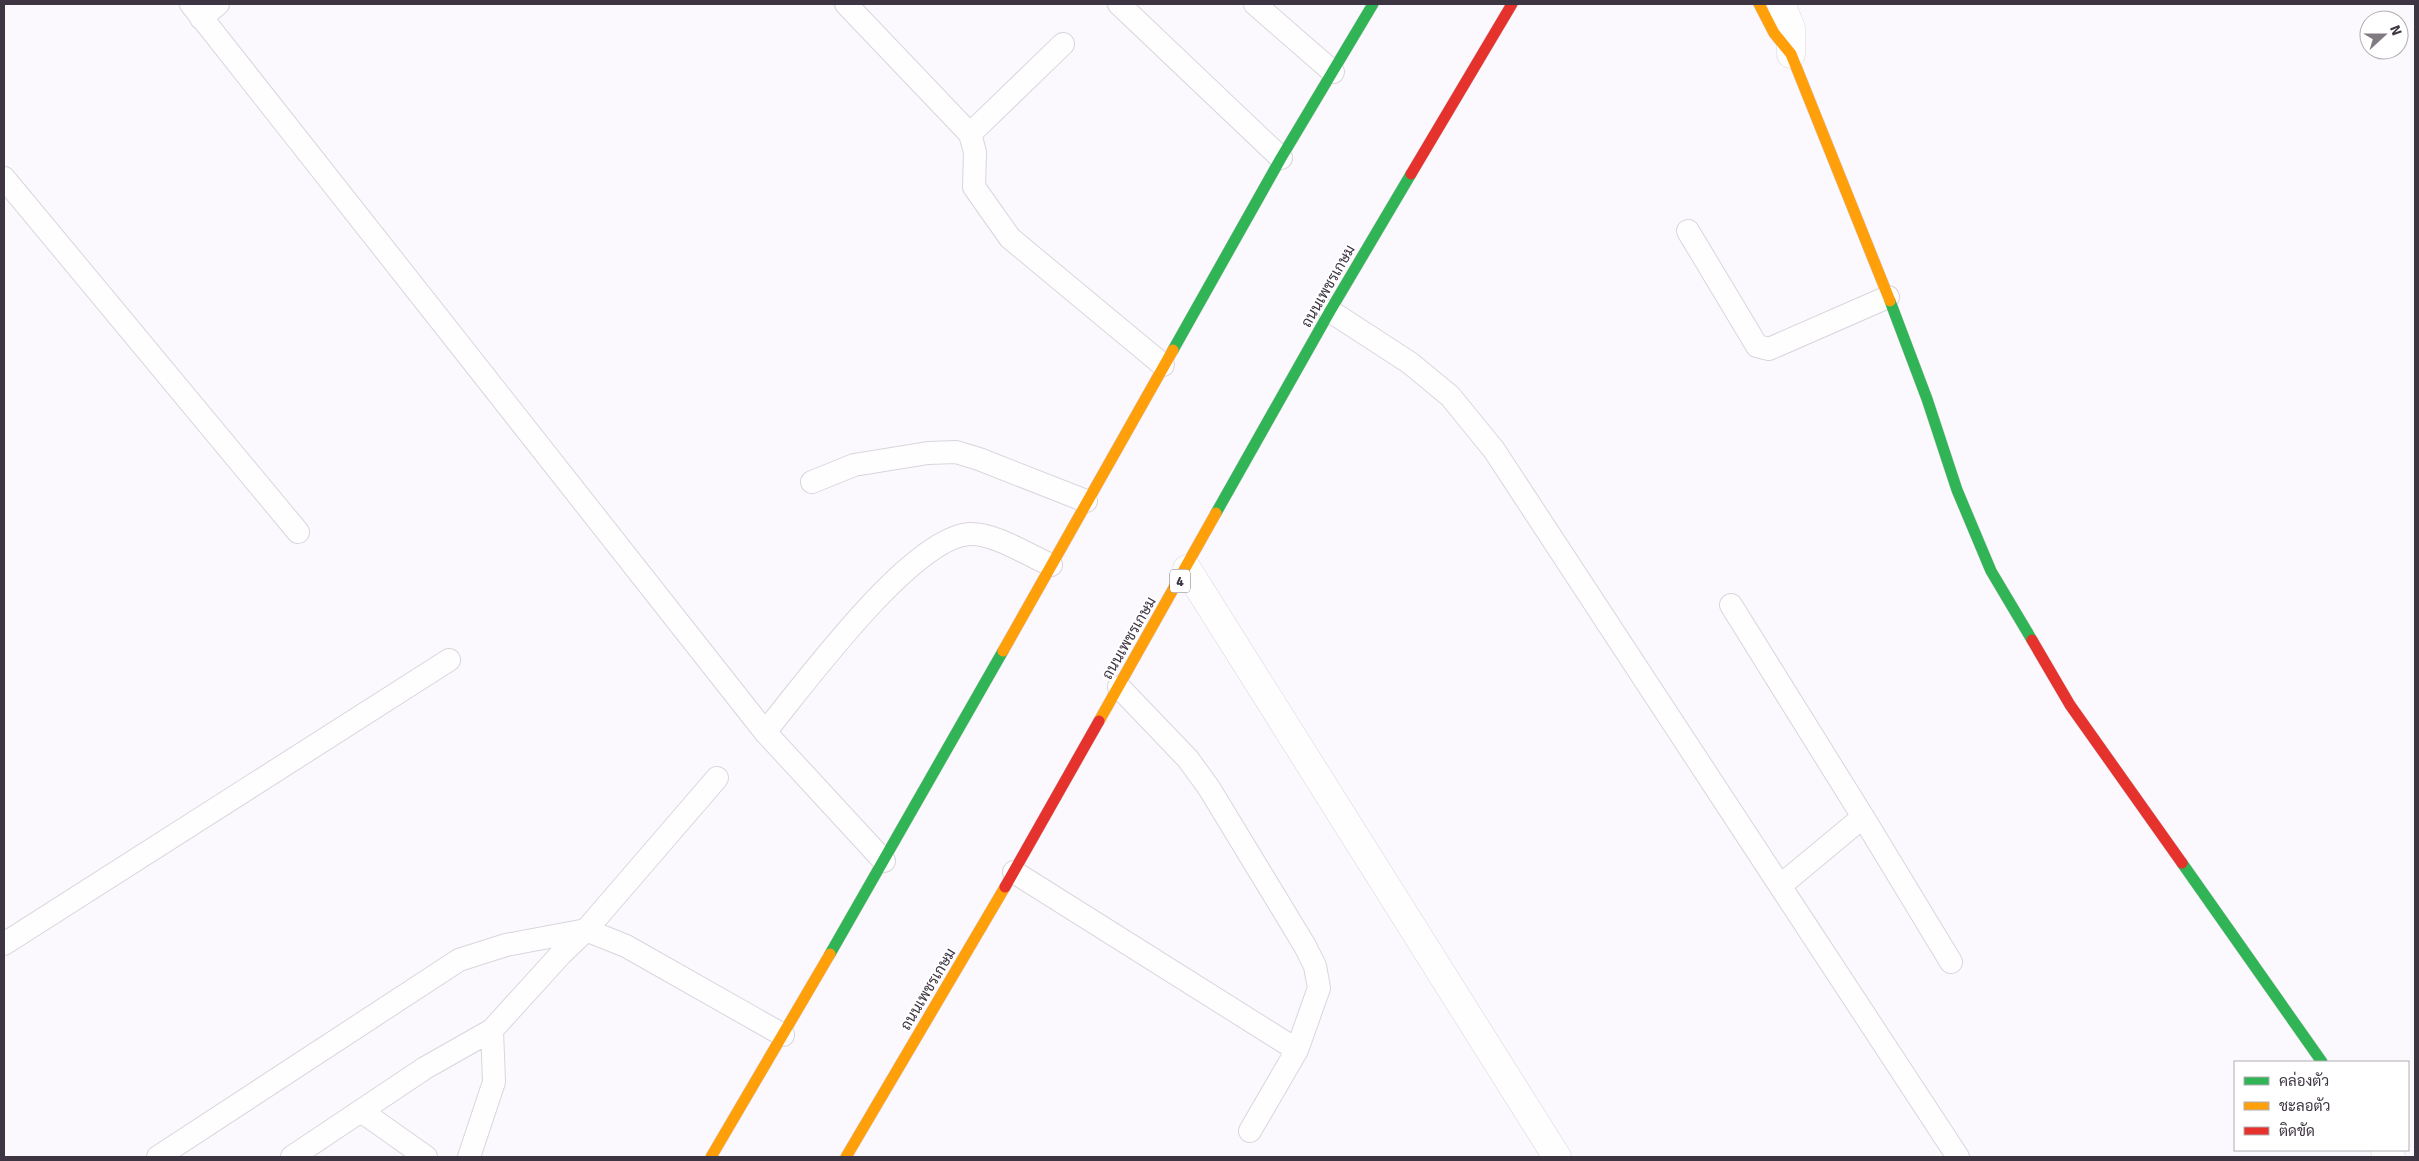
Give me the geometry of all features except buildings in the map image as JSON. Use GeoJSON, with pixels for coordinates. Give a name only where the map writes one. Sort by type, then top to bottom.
{"type":"FeatureCollection","features":[{"type":"Feature","properties":{"kind":"main road"},"geometry":{"type":"LineString","coordinates":[[711,1157],[884,861],[1281,158],[1373,4]]}},
{"type":"Feature","properties":{"kind":"main road","name":"ถนนเพชรเกษม"},"geometry":{"type":"LineString","coordinates":[[846,1157],[1014,872],[1330,311],[1512,4]]}},
{"type":"Feature","properties":{"kind":"main road"},"geometry":{"type":"LineString","coordinates":[[1759,4],[1774,33],[1791,54],[1888,297],[1927,399],[1957,490],[1991,571],[2070,704],[2321,1061]]}},
{"type":"Feature","properties":{"kind":"street"},"geometry":{"type":"LineString","coordinates":[[1781,4],[1791,28],[1791,54]]}},
{"type":"Feature","properties":{"kind":"street"},"geometry":{"type":"LineString","coordinates":[[1186,569],[1551,1155]]}},
{"type":"Feature","properties":{"kind":"lane"},"geometry":{"type":"LineString","coordinates":[[218,4],[196,11],[765,732],[884,861]]}},
{"type":"Feature","properties":{"kind":"lane"},"geometry":{"type":"LineString","coordinates":[[846,4],[970,134],[975,152],[974,186],[1010,238],[1163,365]]}},
{"type":"Feature","properties":{"kind":"lane"},"geometry":{"type":"LineString","coordinates":[[1118,4],[1281,158]]}},
{"type":"Feature","properties":{"kind":"lane"},"geometry":{"type":"LineString","coordinates":[[1255,4],[1333,72]]}},
{"type":"Feature","properties":{"kind":"lane"},"geometry":{"type":"LineString","coordinates":[[970,134],[1063,44]]}},
{"type":"Feature","properties":{"kind":"lane"},"geometry":{"type":"LineString","coordinates":[[4,178],[298,532]]}},
{"type":"Feature","properties":{"kind":"lane"},"geometry":{"type":"LineString","coordinates":[[1688,231],[1757,346],[1769,348],[1888,297]]}},
{"type":"Feature","properties":{"kind":"lane"},"geometry":{"type":"LineString","coordinates":[[1330,311],[1410,363],[1450,396],[1494,450],[1958,1157]]}},
{"type":"Feature","properties":{"kind":"lane"},"geometry":{"type":"LineString","coordinates":[[812,482],[854,465],[928,453],[956,452],[979,459],[1086,501]]}},
{"type":"Feature","properties":{"kind":"lane"},"geometry":{"type":"LineString","coordinates":[[765,732],[858,618],[934,547],[968,534],[986,536],[1051,565]]}},
{"type":"Feature","properties":{"kind":"lane"},"geometry":{"type":"LineString","coordinates":[[1731,604],[1951,962]]}},
{"type":"Feature","properties":{"kind":"lane"},"geometry":{"type":"LineString","coordinates":[[4,944],[449,660]]}},
{"type":"Feature","properties":{"kind":"lane"},"geometry":{"type":"LineString","coordinates":[[1119,686],[1188,759],[1209,788],[1305,946],[1315,966],[1319,988],[1297,1050],[1250,1131]]}},
{"type":"Feature","properties":{"kind":"lane"},"geometry":{"type":"LineString","coordinates":[[292,1157],[425,1068],[492,1030],[561,954],[586,930],[717,778]]}},
{"type":"Feature","properties":{"kind":"lane"},"geometry":{"type":"LineString","coordinates":[[1780,886],[1863,817]]}},
{"type":"Feature","properties":{"kind":"lane"},"geometry":{"type":"LineString","coordinates":[[1014,872],[1297,1050]]}},
{"type":"Feature","properties":{"kind":"lane"},"geometry":{"type":"LineString","coordinates":[[158,1157],[458,960],[506,945],[586,930],[626,946],[784,1035]]}},
{"type":"Feature","properties":{"kind":"lane"},"geometry":{"type":"LineString","coordinates":[[469,1157],[494,1082],[492,1030]]}},
{"type":"Feature","properties":{"kind":"lane"},"geometry":{"type":"LineString","coordinates":[[361,1111],[426,1157]]}},
{"type":"Feature","properties":{"kind":"traffic: fast"},"geometry":{"type":"LineString","coordinates":[[1173,350],[1281,158],[1373,4]]}},
{"type":"Feature","properties":{"kind":"traffic: fast"},"geometry":{"type":"LineString","coordinates":[[1216,513],[1330,311],[1411,174]]}},
{"type":"Feature","properties":{"kind":"traffic: fast"},"geometry":{"type":"LineString","coordinates":[[1890,301],[1927,399],[1957,490],[1991,571],[2032,640]]}},
{"type":"Feature","properties":{"kind":"traffic: fast"},"geometry":{"type":"LineString","coordinates":[[830,954],[1003,651]]}},
{"type":"Feature","properties":{"kind":"traffic: fast"},"geometry":{"type":"LineString","coordinates":[[2182,863],[2321,1061]]}},
{"type":"Feature","properties":{"kind":"traffic: slow"},"geometry":{"type":"LineString","coordinates":[[1759,4],[1774,33],[1791,54],[1890,301]]}},
{"type":"Feature","properties":{"kind":"traffic: slow"},"geometry":{"type":"LineString","coordinates":[[1003,651],[1173,350]]}},
{"type":"Feature","properties":{"kind":"traffic: slow"},"geometry":{"type":"LineString","coordinates":[[1099,721],[1216,513]]}},
{"type":"Feature","properties":{"kind":"traffic: slow"},"geometry":{"type":"LineString","coordinates":[[846,1157],[1005,887]]}},
{"type":"Feature","properties":{"kind":"traffic: slow"},"geometry":{"type":"LineString","coordinates":[[711,1157],[830,954]]}},
{"type":"Feature","properties":{"kind":"traffic: jam"},"geometry":{"type":"LineString","coordinates":[[1411,174],[1512,4]]}},
{"type":"Feature","properties":{"kind":"traffic: jam"},"geometry":{"type":"LineString","coordinates":[[2032,640],[2070,705],[2182,863]]}},
{"type":"Feature","properties":{"kind":"traffic: jam"},"geometry":{"type":"LineString","coordinates":[[1005,887],[1099,721]]}}]}
